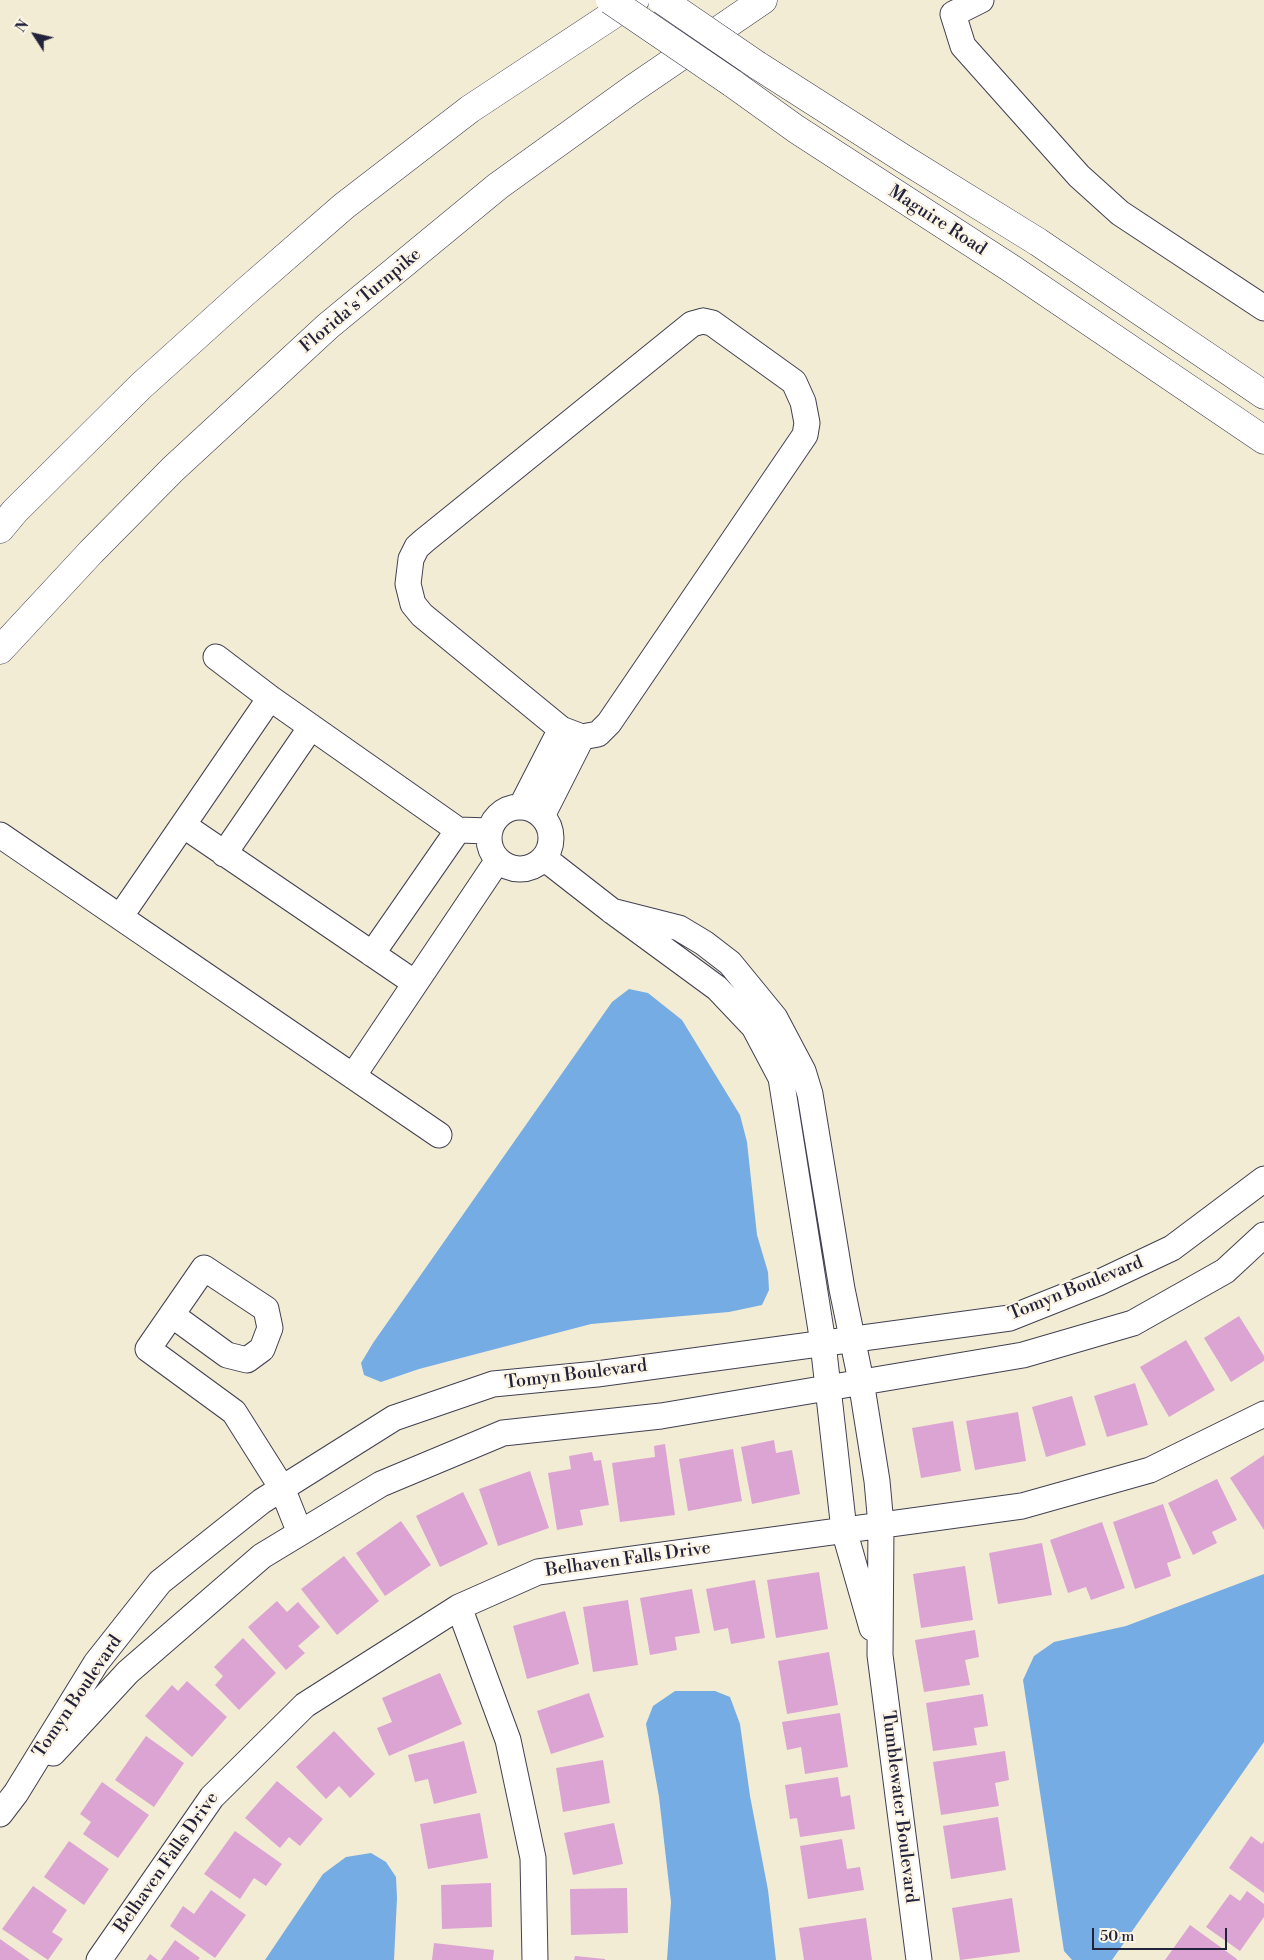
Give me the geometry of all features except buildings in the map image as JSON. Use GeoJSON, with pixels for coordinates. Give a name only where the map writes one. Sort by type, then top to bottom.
{"type":"FeatureCollection","features":[{"type":"Feature","properties":{"kind":"main road","name":"Maguire Road"},"geometry":{"type":"LineString","coordinates":[[610,0],[796,129],[1012,269],[1264,440]]}},
{"type":"Feature","properties":{"kind":"main road"},"geometry":{"type":"LineString","coordinates":[[5,521],[141,386],[242,294],[344,206],[470,109],[636,0]]}},
{"type":"Feature","properties":{"kind":"main road","name":"Maguire Road"},"geometry":{"type":"LineString","coordinates":[[662,0],[756,65],[1038,242],[1264,395]]}},
{"type":"Feature","properties":{"kind":"main road","name":"Florida's Turnpike"},"geometry":{"type":"LineString","coordinates":[[0,650],[91,552],[173,469],[328,326],[498,186],[634,88],[763,0]]}},
{"type":"Feature","properties":{"kind":"street"},"geometry":{"type":"LineString","coordinates":[[981,0],[953,14],[963,46],[1079,176],[1120,212],[1264,308]]}},
{"type":"Feature","properties":{"kind":"street"},"geometry":{"type":"LineString","coordinates":[[703,321],[712,323],[794,382],[803,402],[807,423],[805,435],[609,723],[598,734],[571,733],[422,615],[413,604],[408,584],[411,559],[416,547],[692,324],[703,321]]}},
{"type":"Feature","properties":{"kind":"street"},"geometry":{"type":"LineString","coordinates":[[216,657],[270,698],[458,830],[490,831]]}},
{"type":"Feature","properties":{"kind":"street"},"geometry":{"type":"LineString","coordinates":[[120,917],[270,698]]}},
{"type":"Feature","properties":{"kind":"street"},"geometry":{"type":"LineString","coordinates":[[224,854],[311,727]]}},
{"type":"Feature","properties":{"kind":"street"},"geometry":{"type":"LineString","coordinates":[[531,811],[571,733]]}},
{"type":"Feature","properties":{"kind":"street"},"geometry":{"type":"LineString","coordinates":[[509,809],[531,811],[550,829],[552,839],[550,850],[536,865],[526,869],[506,866],[498,860],[489,842],[490,831],[494,822],[500,814],[509,809]]}},
{"type":"Feature","properties":{"kind":"street"},"geometry":{"type":"LineString","coordinates":[[183,825],[415,984]]}},
{"type":"Feature","properties":{"kind":"street"},"geometry":{"type":"LineString","coordinates":[[372,954],[458,830]]}},
{"type":"Feature","properties":{"kind":"street"},"geometry":{"type":"LineString","coordinates":[[0,835],[440,1135]]}},
{"type":"Feature","properties":{"kind":"street"},"geometry":{"type":"LineString","coordinates":[[544,858],[612,911],[679,928],[704,942],[730,963],[775,1018],[792,1075]]}},
{"type":"Feature","properties":{"kind":"street"},"geometry":{"type":"LineString","coordinates":[[352,1076],[498,860]]}},
{"type":"Feature","properties":{"kind":"street","name":"Tumblewater Boulevard"},"geometry":{"type":"LineString","coordinates":[[792,1075],[810,1094],[842,1289],[874,1452],[881,1526],[880,1655],[919,1960]]}},
{"type":"Feature","properties":{"kind":"street","name":"Tumblewater Boulevard"},"geometry":{"type":"LineString","coordinates":[[792,1075],[844,1530],[880,1655]]}},
{"type":"Feature","properties":{"kind":"street","name":"Tomyn Boulevard"},"geometry":{"type":"LineString","coordinates":[[16,1793],[96,1663],[160,1582],[262,1500],[394,1418],[493,1384],[597,1374],[1010,1318],[1098,1282],[1172,1248],[1264,1178]]}},
{"type":"Feature","properties":{"kind":"street","name":"Tomyn Boulevard"},"geometry":{"type":"LineString","coordinates":[[0,1814],[16,1793],[128,1672],[262,1556],[381,1484],[503,1433],[661,1416],[1023,1355],[1133,1323],[1225,1271],[1264,1235]]}},
{"type":"Feature","properties":{"kind":"street"},"geometry":{"type":"LineString","coordinates":[[172,1315],[148,1349],[234,1412],[282,1488],[300,1533]]}},
{"type":"Feature","properties":{"kind":"street","name":"Belhaven Falls Drive"},"geometry":{"type":"LineString","coordinates":[[99,1960],[212,1797],[225,1784],[305,1706],[459,1607],[538,1572],[1022,1506],[1150,1470],[1264,1414]]}},
{"type":"Feature","properties":{"kind":"street"},"geometry":{"type":"LineString","coordinates":[[836,1456],[874,1452]]}},
{"type":"Feature","properties":{"kind":"street"},"geometry":{"type":"LineString","coordinates":[[459,1607],[508,1740],[533,1858],[535,1960]]}},
{"type":"Feature","properties":{"kind":"water"},"geometry":{"type":"Polygon","coordinates":[[[629,989],[648,993],[682,1020],[740,1115],[747,1142],[757,1235],[768,1272],[769,1290],[762,1305],[729,1312],[591,1324],[419,1369],[381,1382],[364,1375],[361,1363],[373,1343],[612,1002],[629,989]]]}},
{"type":"Feature","properties":{"kind":"water"},"geometry":{"type":"Polygon","coordinates":[[[1264,1574],[1264,1742],[1112,1960],[1072,1960],[1064,1951],[1023,1680],[1034,1656],[1054,1642],[1126,1626],[1264,1574]]]}},
{"type":"Feature","properties":{"kind":"water"},"geometry":{"type":"Polygon","coordinates":[[[675,1691],[715,1691],[730,1697],[740,1724],[750,1796],[768,1890],[776,1960],[667,1960],[671,1902],[659,1797],[646,1724],[653,1706],[675,1691]]]}},
{"type":"Feature","properties":{"kind":"water"},"geometry":{"type":"Polygon","coordinates":[[[371,1853],[386,1862],[396,1877],[397,1898],[394,1960],[265,1960],[323,1874],[346,1857],[371,1853]]]}}]}
